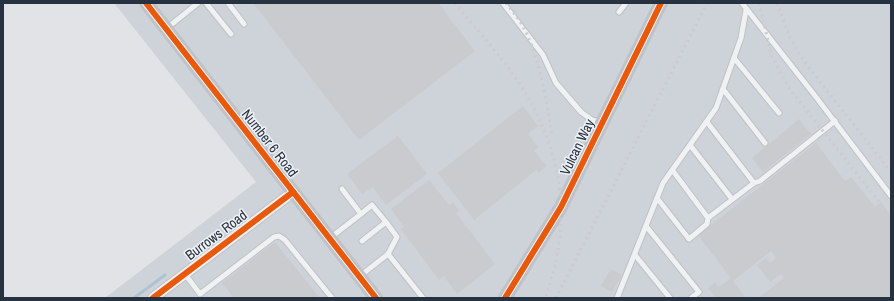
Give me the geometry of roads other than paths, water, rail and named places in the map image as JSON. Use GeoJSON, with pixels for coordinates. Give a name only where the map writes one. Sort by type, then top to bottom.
{"type":"FeatureCollection","features":[{"type":"Feature","properties":{"kind":"street","name":"Number 6 Road"},"geometry":{"type":"LineString","coordinates":[[146,3],[376,298]]}},
{"type":"Feature","properties":{"kind":"street","name":"Vulcan Way"},"geometry":{"type":"LineString","coordinates":[[505,298],[561,207],[661,3]]}},
{"type":"Feature","properties":{"kind":"street","name":"Burrows Road"},"geometry":{"type":"LineString","coordinates":[[153,298],[293,192]]}},
{"type":"Feature","properties":{"kind":"lane"},"geometry":{"type":"LineString","coordinates":[[166,29],[198,3]]}},
{"type":"Feature","properties":{"kind":"lane"},"geometry":{"type":"LineString","coordinates":[[206,3],[231,34]]}},
{"type":"Feature","properties":{"kind":"lane"},"geometry":{"type":"LineString","coordinates":[[228,3],[244,24]]}},
{"type":"Feature","properties":{"kind":"lane"},"geometry":{"type":"LineString","coordinates":[[503,3],[543,55],[556,83],[581,112],[592,120],[602,123]]}},
{"type":"Feature","properties":{"kind":"lane"},"geometry":{"type":"LineString","coordinates":[[619,12],[626,3]]}},
{"type":"Feature","properties":{"kind":"lane"},"geometry":{"type":"LineString","coordinates":[[742,3],[835,121],[891,196]]}},
{"type":"Feature","properties":{"kind":"lane"},"geometry":{"type":"LineString","coordinates":[[620,297],[663,183],[673,171],[716,108],[741,38],[746,10]]}},
{"type":"Feature","properties":{"kind":"lane"},"geometry":{"type":"LineString","coordinates":[[734,58],[779,113]]}},
{"type":"Feature","properties":{"kind":"lane"},"geometry":{"type":"LineString","coordinates":[[723,89],[765,143]]}},
{"type":"Feature","properties":{"kind":"lane"},"geometry":{"type":"LineString","coordinates":[[657,198],[689,238],[707,224],[708,218],[754,183],[760,181],[835,121]]}},
{"type":"Feature","properties":{"kind":"lane"},"geometry":{"type":"LineString","coordinates":[[707,122],[754,183]]}},
{"type":"Feature","properties":{"kind":"lane"},"geometry":{"type":"LineString","coordinates":[[690,145],[732,199]]}},
{"type":"Feature","properties":{"kind":"lane"},"geometry":{"type":"LineString","coordinates":[[673,171],[708,218]]}},
{"type":"Feature","properties":{"kind":"lane"},"geometry":{"type":"LineString","coordinates":[[342,189],[361,214]]}},
{"type":"Feature","properties":{"kind":"lane"},"geometry":{"type":"LineString","coordinates":[[329,238],[372,205],[386,222],[397,237],[388,254],[359,277]]}},
{"type":"Feature","properties":{"kind":"lane"},"geometry":{"type":"LineString","coordinates":[[362,241],[386,222]]}},
{"type":"Feature","properties":{"kind":"lane"},"geometry":{"type":"LineString","coordinates":[[646,226],[699,292],[691,298]]}},
{"type":"Feature","properties":{"kind":"lane"},"geometry":{"type":"LineString","coordinates":[[185,274],[202,296],[274,238],[279,236],[285,240],[332,298]]}},
{"type":"Feature","properties":{"kind":"lane"},"geometry":{"type":"LineString","coordinates":[[388,254],[423,298]]}},
{"type":"Feature","properties":{"kind":"lane"},"geometry":{"type":"LineString","coordinates":[[635,255],[670,298]]}},
{"type":"Feature","properties":{"kind":"waterway"},"geometry":{"type":"LineString","coordinates":[[134,298],[165,275]]}},
{"type":"Feature","properties":{"kind":"railway"},"geometry":{"type":"LineString","coordinates":[[455,3],[498,54],[521,86],[536,112],[547,137],[555,163],[560,189],[561,215],[559,242],[554,270],[545,298]]}},
{"type":"Feature","properties":{"kind":"railway"},"geometry":{"type":"LineString","coordinates":[[506,3],[522,25],[533,50],[544,88],[552,137]]}},
{"type":"Feature","properties":{"kind":"railway"},"geometry":{"type":"LineString","coordinates":[[556,298],[707,3]]}},
{"type":"Feature","properties":{"kind":"railway"},"geometry":{"type":"LineString","coordinates":[[759,3],[772,57],[789,88],[891,217]]}},
{"type":"Feature","properties":{"kind":"railway"},"geometry":{"type":"LineString","coordinates":[[777,3],[790,38],[803,60],[891,172]]}}]}
